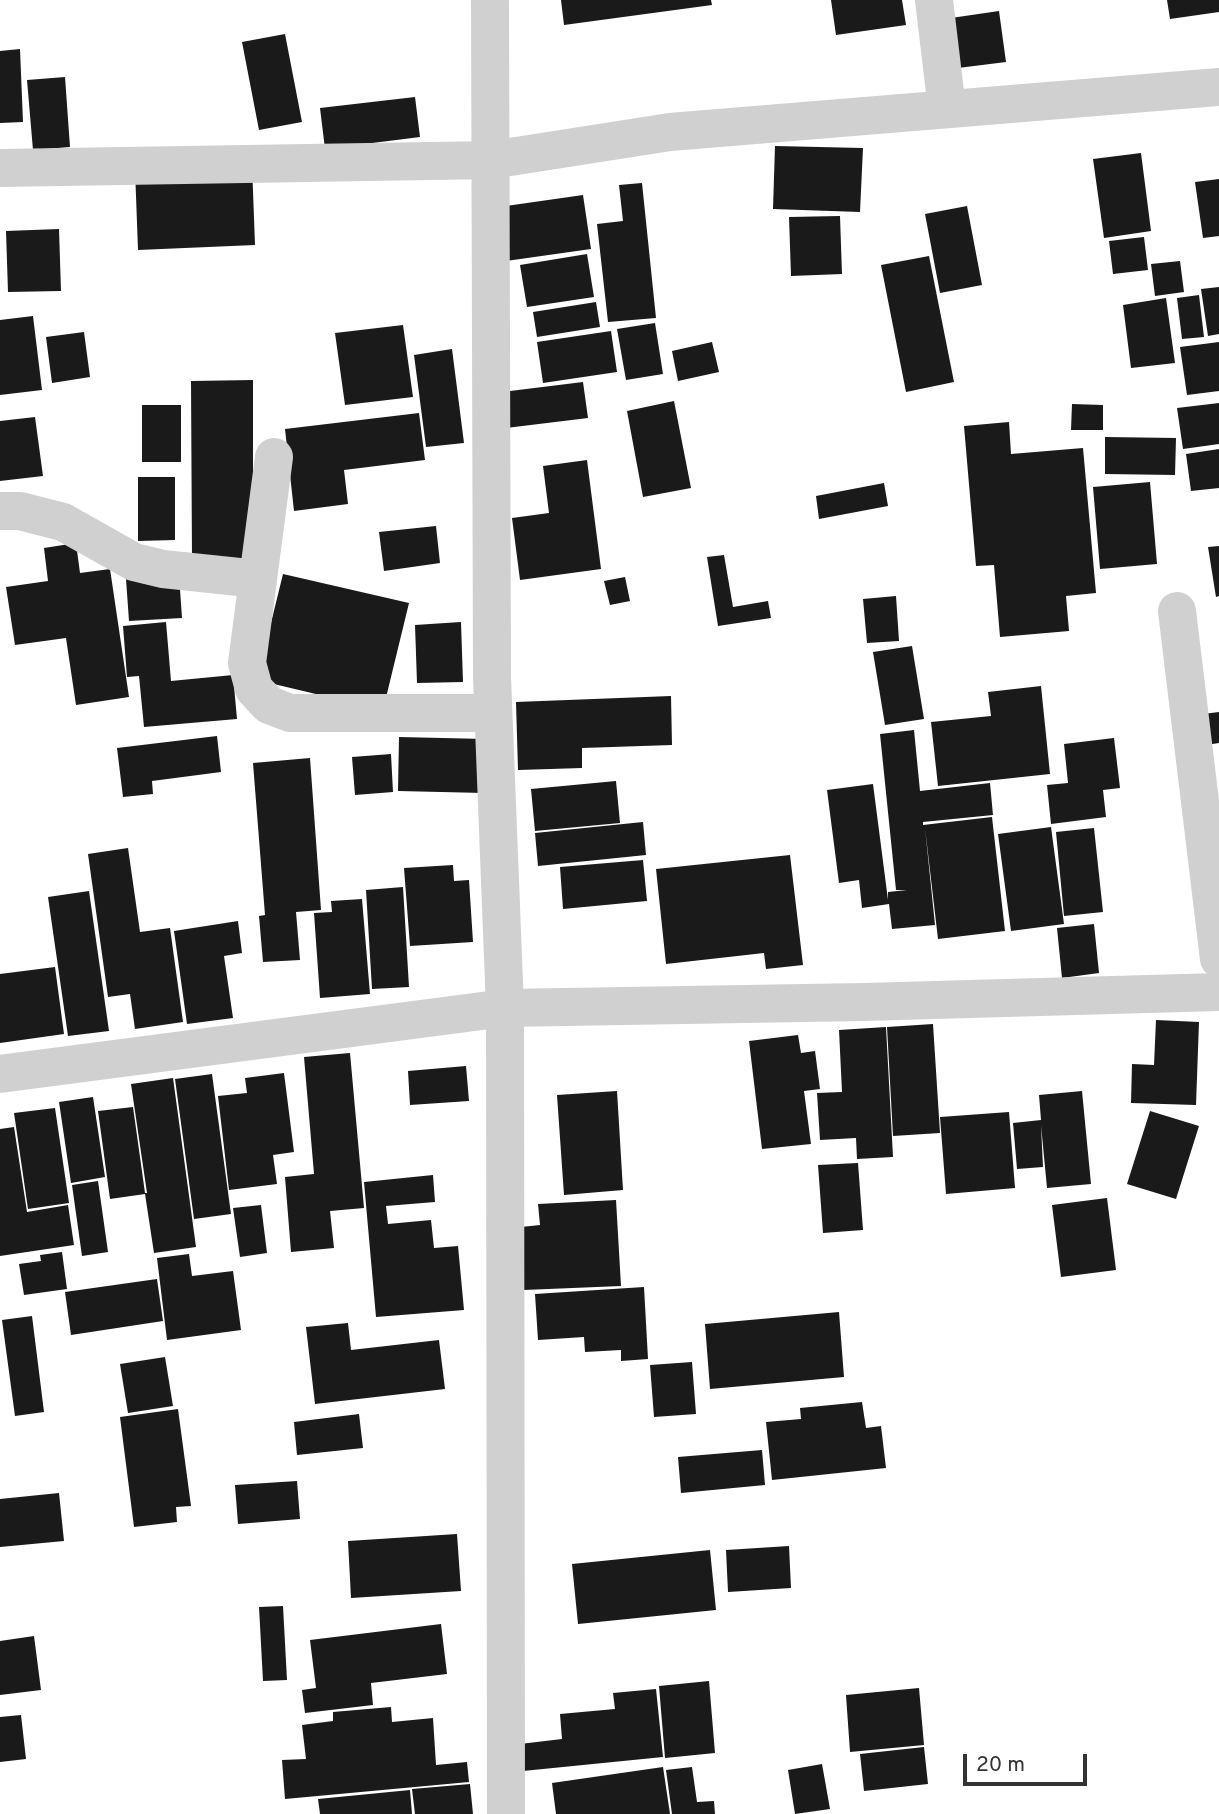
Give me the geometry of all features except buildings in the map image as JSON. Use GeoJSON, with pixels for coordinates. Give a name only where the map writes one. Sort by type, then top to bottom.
{"type":"FeatureCollection","features":[{"type":"Feature","properties":{"kind":"street"},"geometry":{"type":"LineString","coordinates":[[490,0],[493,713],[505,1008],[506,1814]]}},
{"type":"Feature","properties":{"kind":"street"},"geometry":{"type":"LineString","coordinates":[[934,0],[947,109]]}},
{"type":"Feature","properties":{"kind":"street"},"geometry":{"type":"LineString","coordinates":[[0,168],[491,160],[670,132],[1219,87]]}},
{"type":"Feature","properties":{"kind":"street"},"geometry":{"type":"LineString","coordinates":[[274,457],[247,663],[254,690],[269,705],[290,713],[493,713]]}},
{"type":"Feature","properties":{"kind":"street"},"geometry":{"type":"LineString","coordinates":[[0,512],[20,511],[63,522],[134,562],[163,569],[258,579]]}},
{"type":"Feature","properties":{"kind":"street"},"geometry":{"type":"LineString","coordinates":[[1177,611],[1219,959]]}},
{"type":"Feature","properties":{"kind":"street"},"geometry":{"type":"LineString","coordinates":[[0,1074],[505,1008],[1219,992]]}}]}
